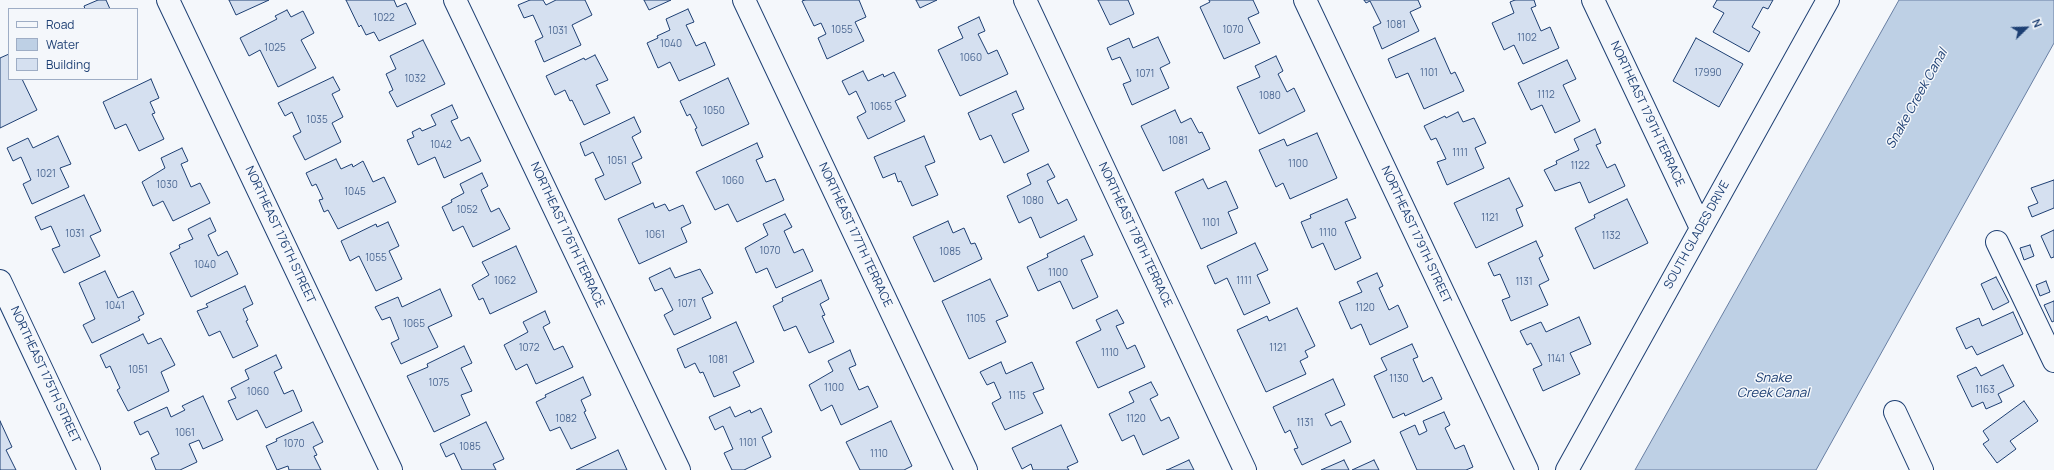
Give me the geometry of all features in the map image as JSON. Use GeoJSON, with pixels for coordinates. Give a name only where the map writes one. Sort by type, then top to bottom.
{"type":"FeatureCollection","features":[{"type":"Feature","properties":{"kind":"street","name":"NORTHEAST 176TH STREET"},"geometry":{"type":"LineString","coordinates":[[168,0],[391,470]]}},
{"type":"Feature","properties":{"kind":"street","name":"NORTHEAST 176TH TERRACE"},"geometry":{"type":"LineString","coordinates":[[455,0],[679,470]]}},
{"type":"Feature","properties":{"kind":"street","name":"NORTHEAST 177TH TERRACE"},"geometry":{"type":"LineString","coordinates":[[744,0],[966,470]]}},
{"type":"Feature","properties":{"kind":"street","name":"NORTHEAST 178TH TERRACE"},"geometry":{"type":"LineString","coordinates":[[1025,0],[1245,470]]}},
{"type":"Feature","properties":{"kind":"street","name":"NORTHEAST 179TH STREET"},"geometry":{"type":"LineString","coordinates":[[1305,0],[1527,470]]}},
{"type":"Feature","properties":{"kind":"street","name":"NORTHEAST 179TH TERRACE"},"geometry":{"type":"LineString","coordinates":[[1593,0],[1701,228]]}},
{"type":"Feature","properties":{"kind":"street","name":"SOUTH GLADES DRIVE"},"geometry":{"type":"LineString","coordinates":[[1567,470],[1828,0]]}},
{"type":"Feature","properties":{"kind":"street"},"geometry":{"type":"LineString","coordinates":[[1998,242],[2054,361]]}},
{"type":"Feature","properties":{"kind":"street","name":"NORTHEAST 175TH STREET"},"geometry":{"type":"LineString","coordinates":[[0,281],[89,470]]}},
{"type":"Feature","properties":{"kind":"street"},"geometry":{"type":"LineString","coordinates":[[1895,412],[1922,470]]}},
{"type":"Feature","properties":{"kind":"water","name":"Snake Creek Canal"},"geometry":{"type":"Polygon","coordinates":[[[1899,0],[2054,0],[2054,43],[1816,470],[1635,470],[1899,0]]]}},
{"type":"Feature","properties":{"kind":"building"},"geometry":{"type":"Polygon","coordinates":[[[98,0],[106,0],[110,8],[85,8],[84,6],[98,0]]]}},
{"type":"Feature","properties":{"kind":"building"},"geometry":{"type":"Polygon","coordinates":[[[229,0],[269,0],[236,15],[229,0]]]}},
{"type":"Feature","properties":{"kind":"building"},"geometry":{"type":"Polygon","coordinates":[[[346,0],[394,0],[397,7],[406,3],[416,24],[379,41],[374,32],[366,35],[361,25],[359,27],[346,0]]]}},
{"type":"Feature","properties":{"kind":"building"},"geometry":{"type":"Polygon","coordinates":[[[530,0],[543,0],[546,5],[556,0],[585,0],[592,15],[572,25],[581,45],[544,62],[535,41],[543,37],[533,15],[524,18],[518,5],[530,0]]]}},
{"type":"Feature","properties":{"kind":"building"},"geometry":{"type":"Polygon","coordinates":[[[644,0],[671,0],[649,10],[644,0]]]}},
{"type":"Feature","properties":{"kind":"building"},"geometry":{"type":"Polygon","coordinates":[[[859,0],[866,17],[855,22],[864,41],[827,59],[818,38],[826,34],[821,23],[814,26],[802,1],[859,0]]]}},
{"type":"Feature","properties":{"kind":"building"},"geometry":{"type":"Polygon","coordinates":[[[916,0],[937,0],[920,8],[916,0]]]}},
{"type":"Feature","properties":{"kind":"building"},"geometry":{"type":"Polygon","coordinates":[[[1098,0],[1128,0],[1134,14],[1110,25],[1098,0]]]}},
{"type":"Feature","properties":{"kind":"building"},"geometry":{"type":"Polygon","coordinates":[[[1209,0],[1253,0],[1259,13],[1248,18],[1260,43],[1224,59],[1200,7],[1210,2],[1209,0]]]}},
{"type":"Feature","properties":{"kind":"building"},"geometry":{"type":"Polygon","coordinates":[[[1364,0],[1418,0],[1421,7],[1410,12],[1419,31],[1382,49],[1373,27],[1381,23],[1370,1],[1366,3],[1364,0]]]}},
{"type":"Feature","properties":{"kind":"building"},"geometry":{"type":"Polygon","coordinates":[[[1515,0],[1534,0],[1536,6],[1531,8],[1541,31],[1550,27],[1559,48],[1523,64],[1514,45],[1504,50],[1492,23],[1514,13],[1510,2],[1515,0]]]}},
{"type":"Feature","properties":{"kind":"building"},"geometry":{"type":"Polygon","coordinates":[[[1717,0],[1773,0],[1768,9],[1763,7],[1752,27],[1760,32],[1749,52],[1713,32],[1724,13],[1713,7],[1717,0]]]}},
{"type":"Feature","properties":{"kind":"building"},"geometry":{"type":"Polygon","coordinates":[[[688,9],[694,22],[686,25],[696,46],[705,42],[715,65],[679,81],[670,62],[658,68],[647,43],[670,30],[666,19],[688,9]]]}},
{"type":"Feature","properties":{"kind":"building"},"geometry":{"type":"Polygon","coordinates":[[[287,10],[291,17],[303,11],[314,33],[301,40],[316,68],[278,87],[260,50],[249,56],[240,38],[277,19],[275,16],[287,10]]]}},
{"type":"Feature","properties":{"kind":"building"},"geometry":{"type":"Polygon","coordinates":[[[979,17],[985,31],[978,34],[988,54],[997,50],[1008,74],[960,96],[938,50],[963,38],[958,27],[979,17]]]}},
{"type":"Feature","properties":{"kind":"building"},"geometry":{"type":"Polygon","coordinates":[[[1158,37],[1170,63],[1160,68],[1169,88],[1132,105],[1123,84],[1131,81],[1120,57],[1112,60],[1107,48],[1129,38],[1133,48],[1158,37]]]}},
{"type":"Feature","properties":{"kind":"building"},"geometry":{"type":"Polygon","coordinates":[[[1435,38],[1451,74],[1455,72],[1464,91],[1424,109],[1408,73],[1396,78],[1388,59],[1435,38]]]}},
{"type":"Feature","properties":{"kind":"building"},"geometry":{"type":"Polygon","coordinates":[[[1696,38],[1743,64],[1719,107],[1673,81],[1696,38]]]}},
{"type":"Feature","properties":{"kind":"building"},"geometry":{"type":"Polygon","coordinates":[[[423,40],[445,84],[397,107],[389,92],[393,90],[386,74],[396,69],[390,56],[423,40]]]}},
{"type":"Feature","properties":{"kind":"building"},"geometry":{"type":"Polygon","coordinates":[[[8,54],[8,80],[22,80],[37,110],[0,128],[0,58],[8,54]]]}},
{"type":"Feature","properties":{"kind":"building"},"geometry":{"type":"Polygon","coordinates":[[[595,55],[608,80],[596,85],[610,113],[584,125],[572,100],[570,101],[565,90],[555,95],[546,76],[584,58],[585,60],[595,55]]]}},
{"type":"Feature","properties":{"kind":"building"},"geometry":{"type":"Polygon","coordinates":[[[1276,56],[1283,71],[1278,74],[1287,92],[1294,88],[1305,111],[1259,134],[1237,87],[1260,77],[1255,66],[1276,56]]]}},
{"type":"Feature","properties":{"kind":"building"},"geometry":{"type":"Polygon","coordinates":[[[1567,60],[1576,79],[1563,85],[1580,121],[1555,133],[1542,105],[1531,110],[1518,83],[1567,60]]]}},
{"type":"Feature","properties":{"kind":"building"},"geometry":{"type":"Polygon","coordinates":[[[863,71],[868,81],[883,74],[884,77],[894,72],[906,96],[895,101],[905,121],[868,139],[857,117],[866,112],[856,91],[849,95],[842,81],[863,71]]]}},
{"type":"Feature","properties":{"kind":"building"},"geometry":{"type":"Polygon","coordinates":[[[333,77],[340,90],[332,94],[343,117],[332,123],[341,142],[305,160],[293,136],[301,132],[292,112],[285,116],[278,103],[333,77]]]}},
{"type":"Feature","properties":{"kind":"building"},"geometry":{"type":"Polygon","coordinates":[[[728,78],[749,124],[702,146],[695,129],[697,128],[690,114],[687,116],[680,101],[728,78]]]}},
{"type":"Feature","properties":{"kind":"building"},"geometry":{"type":"Polygon","coordinates":[[[151,79],[159,98],[150,102],[155,113],[152,114],[164,139],[139,151],[126,124],[115,129],[103,102],[151,79]]]}},
{"type":"Feature","properties":{"kind":"building"},"geometry":{"type":"Polygon","coordinates":[[[1016,91],[1024,109],[1012,114],[1029,151],[1004,163],[991,135],[980,140],[968,113],[1016,91]]]}},
{"type":"Feature","properties":{"kind":"building"},"geometry":{"type":"Polygon","coordinates":[[[452,105],[458,118],[451,121],[461,141],[469,137],[481,161],[444,178],[435,157],[418,165],[407,140],[414,137],[412,132],[420,128],[422,131],[436,125],[431,115],[452,105]]]}},
{"type":"Feature","properties":{"kind":"building"},"geometry":{"type":"Polygon","coordinates":[[[1175,110],[1181,123],[1191,118],[1199,133],[1202,132],[1210,149],[1163,171],[1141,126],[1175,110]]]}},
{"type":"Feature","properties":{"kind":"building"},"geometry":{"type":"Polygon","coordinates":[[[1458,112],[1463,122],[1474,118],[1486,143],[1475,148],[1484,168],[1447,185],[1437,162],[1446,159],[1436,138],[1431,140],[1424,126],[1445,116],[1446,118],[1458,112]]]}},
{"type":"Feature","properties":{"kind":"building"},"geometry":{"type":"Polygon","coordinates":[[[634,117],[641,132],[632,137],[642,158],[632,163],[641,183],[605,200],[595,179],[604,175],[593,152],[585,156],[580,143],[634,117]]]}},
{"type":"Feature","properties":{"kind":"building"},"geometry":{"type":"Polygon","coordinates":[[[1595,129],[1601,143],[1596,145],[1607,168],[1615,164],[1625,186],[1589,203],[1580,182],[1555,191],[1544,170],[1557,164],[1556,161],[1579,150],[1574,139],[1595,129]]]}},
{"type":"Feature","properties":{"kind":"building"},"geometry":{"type":"Polygon","coordinates":[[[1317,133],[1337,178],[1290,199],[1283,183],[1276,187],[1259,150],[1284,139],[1287,146],[1317,133]]]}},
{"type":"Feature","properties":{"kind":"building"},"geometry":{"type":"Polygon","coordinates":[[[58,136],[71,164],[60,168],[69,187],[32,204],[23,184],[31,180],[21,157],[13,161],[7,148],[28,138],[33,148],[58,136]]]}},
{"type":"Feature","properties":{"kind":"building"},"geometry":{"type":"Polygon","coordinates":[[[924,136],[935,162],[925,166],[938,195],[912,206],[901,181],[898,182],[895,173],[883,178],[874,157],[924,136]]]}},
{"type":"Feature","properties":{"kind":"building"},"geometry":{"type":"Polygon","coordinates":[[[757,143],[763,157],[756,160],[766,182],[775,179],[784,200],[737,222],[728,204],[715,210],[696,172],[757,143]]]}},
{"type":"Feature","properties":{"kind":"building"},"geometry":{"type":"Polygon","coordinates":[[[182,148],[188,161],[181,164],[191,187],[200,183],[210,203],[173,221],[163,201],[153,206],[142,182],[165,168],[161,158],[182,148]]]}},
{"type":"Feature","properties":{"kind":"building"},"geometry":{"type":"Polygon","coordinates":[[[336,159],[341,169],[352,164],[353,167],[363,161],[373,182],[384,177],[396,202],[338,229],[328,210],[324,212],[319,200],[323,199],[316,184],[312,186],[306,173],[336,159]]]}},
{"type":"Feature","properties":{"kind":"building"},"geometry":{"type":"Polygon","coordinates":[[[1048,164],[1055,177],[1047,181],[1058,204],[1067,199],[1077,220],[1040,238],[1031,217],[1019,223],[1007,196],[1031,184],[1027,174],[1048,164]]]}},
{"type":"Feature","properties":{"kind":"building"},"geometry":{"type":"Polygon","coordinates":[[[482,173],[488,186],[481,190],[491,212],[499,208],[510,229],[473,247],[463,226],[453,231],[442,207],[464,193],[460,184],[482,173]]]}},
{"type":"Feature","properties":{"kind":"building"},"geometry":{"type":"Polygon","coordinates":[[[1509,178],[1523,206],[1516,209],[1523,226],[1476,248],[1454,203],[1509,178]]]}},
{"type":"Feature","properties":{"kind":"building"},"geometry":{"type":"Polygon","coordinates":[[[1203,179],[1208,189],[1226,181],[1238,208],[1228,212],[1237,233],[1201,249],[1175,192],[1203,179]]]}},
{"type":"Feature","properties":{"kind":"building"},"geometry":{"type":"Polygon","coordinates":[[[2054,180],[2054,208],[2032,217],[2028,207],[2038,203],[2031,188],[2054,180]]]}},
{"type":"Feature","properties":{"kind":"building"},"geometry":{"type":"Polygon","coordinates":[[[84,195],[101,231],[90,236],[100,256],[64,273],[52,249],[60,246],[51,226],[41,230],[35,217],[84,195]]]}},
{"type":"Feature","properties":{"kind":"building"},"geometry":{"type":"Polygon","coordinates":[[[1347,199],[1356,218],[1345,222],[1361,258],[1335,270],[1323,243],[1312,248],[1301,222],[1311,218],[1310,215],[1347,199]]]}},
{"type":"Feature","properties":{"kind":"building"},"geometry":{"type":"Polygon","coordinates":[[[1627,199],[1648,243],[1594,269],[1575,228],[1595,218],[1594,215],[1627,199]]]}},
{"type":"Feature","properties":{"kind":"building"},"geometry":{"type":"Polygon","coordinates":[[[653,203],[655,208],[665,204],[669,211],[683,205],[691,223],[681,228],[687,242],[639,264],[618,219],[653,203]]]}},
{"type":"Feature","properties":{"kind":"building"},"geometry":{"type":"Polygon","coordinates":[[[785,214],[792,227],[784,231],[794,253],[803,249],[813,271],[776,288],[767,268],[756,273],[745,248],[768,235],[763,224],[785,214]]]}},
{"type":"Feature","properties":{"kind":"building"},"geometry":{"type":"Polygon","coordinates":[[[210,218],[216,231],[208,235],[218,256],[227,251],[238,274],[191,297],[170,253],[180,248],[179,245],[193,239],[188,229],[210,218]]]}},
{"type":"Feature","properties":{"kind":"building"},"geometry":{"type":"Polygon","coordinates":[[[948,221],[953,233],[964,228],[971,244],[975,243],[982,259],[934,282],[913,237],[948,221]]]}},
{"type":"Feature","properties":{"kind":"building"},"geometry":{"type":"Polygon","coordinates":[[[388,222],[399,246],[389,251],[402,279],[376,291],[359,256],[350,261],[341,241],[376,224],[377,227],[388,222]]]}},
{"type":"Feature","properties":{"kind":"building"},"geometry":{"type":"Polygon","coordinates":[[[2054,230],[2054,257],[2051,258],[2041,236],[2054,230]]]}},
{"type":"Feature","properties":{"kind":"building"},"geometry":{"type":"Polygon","coordinates":[[[1084,236],[1093,255],[1081,260],[1098,297],[1073,309],[1060,281],[1038,291],[1027,267],[1048,257],[1047,254],[1084,236]]]}},
{"type":"Feature","properties":{"kind":"building"},"geometry":{"type":"Polygon","coordinates":[[[1536,241],[1543,256],[1539,258],[1549,280],[1539,285],[1548,305],[1511,321],[1502,300],[1510,297],[1500,274],[1494,276],[1488,263],[1536,241]]]}},
{"type":"Feature","properties":{"kind":"building"},"geometry":{"type":"Polygon","coordinates":[[[1255,243],[1268,270],[1257,275],[1270,303],[1244,315],[1227,278],[1215,284],[1207,266],[1255,243]]]}},
{"type":"Feature","properties":{"kind":"building"},"geometry":{"type":"Polygon","coordinates":[[[2030,245],[2034,256],[2024,260],[2020,248],[2030,245]]]}},
{"type":"Feature","properties":{"kind":"building"},"geometry":{"type":"Polygon","coordinates":[[[516,246],[537,292],[490,314],[483,298],[479,300],[472,285],[489,275],[482,262],[516,246]]]}},
{"type":"Feature","properties":{"kind":"building"},"geometry":{"type":"Polygon","coordinates":[[[670,268],[675,278],[700,269],[713,293],[702,298],[711,318],[674,335],[664,315],[673,310],[662,288],[655,291],[649,278],[670,268]]]}},
{"type":"Feature","properties":{"kind":"building"},"geometry":{"type":"Polygon","coordinates":[[[105,271],[118,298],[133,291],[144,314],[138,317],[140,320],[92,343],[83,325],[95,319],[79,283],[105,271]]]}},
{"type":"Feature","properties":{"kind":"building"},"geometry":{"type":"Polygon","coordinates":[[[1377,273],[1383,286],[1379,288],[1389,310],[1398,305],[1408,327],[1370,345],[1361,324],[1351,329],[1339,302],[1362,292],[1357,282],[1377,273]]]}},
{"type":"Feature","properties":{"kind":"building"},"geometry":{"type":"Polygon","coordinates":[[[1996,277],[2009,302],[1993,310],[1981,284],[1996,277]]]}},
{"type":"Feature","properties":{"kind":"building"},"geometry":{"type":"Polygon","coordinates":[[[990,279],[1008,316],[996,321],[1006,342],[969,359],[942,301],[990,279]]]}},
{"type":"Feature","properties":{"kind":"building"},"geometry":{"type":"Polygon","coordinates":[[[821,280],[829,299],[820,304],[825,315],[822,316],[834,342],[809,353],[796,326],[784,331],[773,306],[783,301],[782,298],[821,280]]]}},
{"type":"Feature","properties":{"kind":"building"},"geometry":{"type":"Polygon","coordinates":[[[2046,281],[2050,292],[2040,296],[2036,285],[2046,281]]]}},
{"type":"Feature","properties":{"kind":"building"},"geometry":{"type":"Polygon","coordinates":[[[245,286],[253,304],[243,309],[248,320],[246,321],[258,346],[233,358],[220,331],[209,336],[197,311],[208,307],[206,304],[245,286]]]}},
{"type":"Feature","properties":{"kind":"building"},"geometry":{"type":"Polygon","coordinates":[[[440,289],[452,316],[428,327],[438,347],[401,364],[391,343],[399,339],[390,317],[382,320],[375,307],[398,297],[402,307],[440,289]]]}},
{"type":"Feature","properties":{"kind":"building"},"geometry":{"type":"Polygon","coordinates":[[[2054,301],[2054,321],[2052,322],[2044,305],[2054,301]]]}},
{"type":"Feature","properties":{"kind":"building"},"geometry":{"type":"Polygon","coordinates":[[[1297,308],[1315,346],[1305,351],[1308,357],[1300,361],[1306,374],[1266,392],[1237,330],[1267,316],[1269,321],[1297,308]]]}},
{"type":"Feature","properties":{"kind":"building"},"geometry":{"type":"Polygon","coordinates":[[[1117,310],[1124,323],[1116,326],[1127,349],[1135,345],[1145,367],[1098,388],[1076,342],[1101,330],[1096,320],[1117,310]]]}},
{"type":"Feature","properties":{"kind":"building"},"geometry":{"type":"Polygon","coordinates":[[[545,311],[550,323],[543,327],[554,350],[563,346],[573,367],[536,384],[527,364],[516,370],[504,345],[528,332],[523,322],[545,311]]]}},
{"type":"Feature","properties":{"kind":"building"},"geometry":{"type":"Polygon","coordinates":[[[2013,312],[2023,334],[1977,355],[1972,346],[1966,349],[1956,328],[1979,318],[1982,326],[2013,312]]]}},
{"type":"Feature","properties":{"kind":"building"},"geometry":{"type":"Polygon","coordinates":[[[1579,317],[1591,344],[1570,353],[1580,374],[1543,391],[1533,369],[1542,365],[1531,343],[1527,345],[1520,331],[1541,322],[1546,332],[1579,317]]]}},
{"type":"Feature","properties":{"kind":"building"},"geometry":{"type":"Polygon","coordinates":[[[736,322],[754,362],[733,372],[740,386],[714,397],[703,372],[700,373],[695,363],[685,368],[677,349],[736,322]]]}},
{"type":"Feature","properties":{"kind":"building"},"geometry":{"type":"Polygon","coordinates":[[[143,334],[148,344],[161,338],[175,365],[161,372],[169,391],[128,411],[117,390],[120,388],[110,366],[106,368],[100,355],[143,334]]]}},
{"type":"Feature","properties":{"kind":"building"},"geometry":{"type":"Polygon","coordinates":[[[1412,344],[1418,357],[1413,359],[1423,382],[1432,377],[1442,399],[1405,416],[1404,413],[1393,418],[1374,376],[1387,370],[1381,358],[1412,344]]]}},
{"type":"Feature","properties":{"kind":"building"},"geometry":{"type":"Polygon","coordinates":[[[464,346],[472,363],[461,368],[472,391],[461,395],[470,415],[434,432],[407,376],[428,367],[427,364],[464,346]]]}},
{"type":"Feature","properties":{"kind":"building"},"geometry":{"type":"Polygon","coordinates":[[[850,350],[856,365],[849,368],[859,390],[868,386],[878,407],[841,425],[832,405],[821,411],[809,385],[833,371],[828,361],[850,350]]]}},
{"type":"Feature","properties":{"kind":"building"},"geometry":{"type":"Polygon","coordinates":[[[276,355],[282,368],[274,372],[284,394],[293,390],[302,411],[266,428],[257,410],[237,420],[228,401],[236,398],[231,388],[249,379],[245,370],[276,355]]]}},
{"type":"Feature","properties":{"kind":"building"},"geometry":{"type":"Polygon","coordinates":[[[1001,362],[1006,374],[1032,362],[1044,389],[1033,393],[1043,413],[1005,430],[992,403],[1001,398],[994,382],[987,385],[980,372],[1001,362]]]}},
{"type":"Feature","properties":{"kind":"building"},"geometry":{"type":"Polygon","coordinates":[[[2003,365],[2014,386],[1998,394],[2002,402],[1986,409],[1983,402],[1972,407],[1957,376],[1976,367],[1981,376],[2003,365]]]}},
{"type":"Feature","properties":{"kind":"building"},"geometry":{"type":"Polygon","coordinates":[[[583,377],[591,395],[581,400],[586,411],[584,412],[596,438],[571,449],[560,427],[550,431],[536,402],[546,397],[545,395],[583,377]]]}},
{"type":"Feature","properties":{"kind":"building"},"geometry":{"type":"Polygon","coordinates":[[[1333,379],[1345,405],[1325,414],[1331,426],[1341,421],[1351,442],[1302,465],[1294,449],[1298,448],[1290,430],[1285,433],[1273,407],[1333,379]]]}},
{"type":"Feature","properties":{"kind":"building"},"geometry":{"type":"Polygon","coordinates":[[[1151,382],[1158,395],[1150,399],[1161,421],[1169,417],[1179,438],[1143,455],[1134,435],[1122,441],[1109,414],[1134,402],[1129,392],[1151,382]]]}},
{"type":"Feature","properties":{"kind":"building"},"geometry":{"type":"Polygon","coordinates":[[[203,396],[223,440],[203,449],[199,440],[189,444],[197,462],[180,470],[156,470],[151,458],[159,454],[148,431],[140,435],[134,422],[167,407],[171,417],[185,410],[182,406],[203,396]]]}},
{"type":"Feature","properties":{"kind":"building"},"geometry":{"type":"Polygon","coordinates":[[[2024,401],[2038,421],[2010,441],[2016,449],[1997,463],[1983,444],[1989,440],[1983,431],[2024,401]]]}},
{"type":"Feature","properties":{"kind":"building"},"geometry":{"type":"Polygon","coordinates":[[[730,407],[735,417],[750,410],[751,413],[761,408],[772,432],[762,437],[771,457],[744,470],[732,470],[724,453],[733,449],[723,426],[715,430],[709,417],[730,407]]]}},
{"type":"Feature","properties":{"kind":"building"},"geometry":{"type":"Polygon","coordinates":[[[1444,412],[1450,425],[1445,428],[1455,449],[1464,445],[1473,467],[1466,470],[1417,470],[1400,432],[1415,425],[1419,435],[1427,431],[1423,421],[1444,412]]]}},
{"type":"Feature","properties":{"kind":"building"},"geometry":{"type":"Polygon","coordinates":[[[0,421],[12,447],[6,450],[16,470],[0,470],[0,421]]]}},
{"type":"Feature","properties":{"kind":"building"},"geometry":{"type":"Polygon","coordinates":[[[891,421],[912,466],[904,470],[860,470],[846,442],[891,421]]]}},
{"type":"Feature","properties":{"kind":"building"},"geometry":{"type":"Polygon","coordinates":[[[313,422],[323,442],[313,447],[317,455],[314,456],[321,470],[289,470],[288,466],[277,470],[266,446],[277,441],[276,439],[313,422]]]}},
{"type":"Feature","properties":{"kind":"building"},"geometry":{"type":"Polygon","coordinates":[[[486,422],[504,459],[493,464],[496,470],[462,470],[454,453],[446,457],[440,444],[486,422]]]}},
{"type":"Feature","properties":{"kind":"building"},"geometry":{"type":"Polygon","coordinates":[[[1061,425],[1078,462],[1067,467],[1069,470],[1033,470],[1031,464],[1022,469],[1012,448],[1061,425]]]}},
{"type":"Feature","properties":{"kind":"building"},"geometry":{"type":"Polygon","coordinates":[[[618,450],[627,470],[576,470],[618,450]]]}},
{"type":"Feature","properties":{"kind":"building"},"geometry":{"type":"Polygon","coordinates":[[[1189,460],[1194,470],[1167,470],[1189,460]]]}},
{"type":"Feature","properties":{"kind":"building"},"geometry":{"type":"Polygon","coordinates":[[[1344,460],[1349,470],[1321,470],[1344,460]]]}},
{"type":"Feature","properties":{"kind":"building"},"geometry":{"type":"Polygon","coordinates":[[[1374,460],[1379,470],[1352,470],[1374,460]]]}}]}
